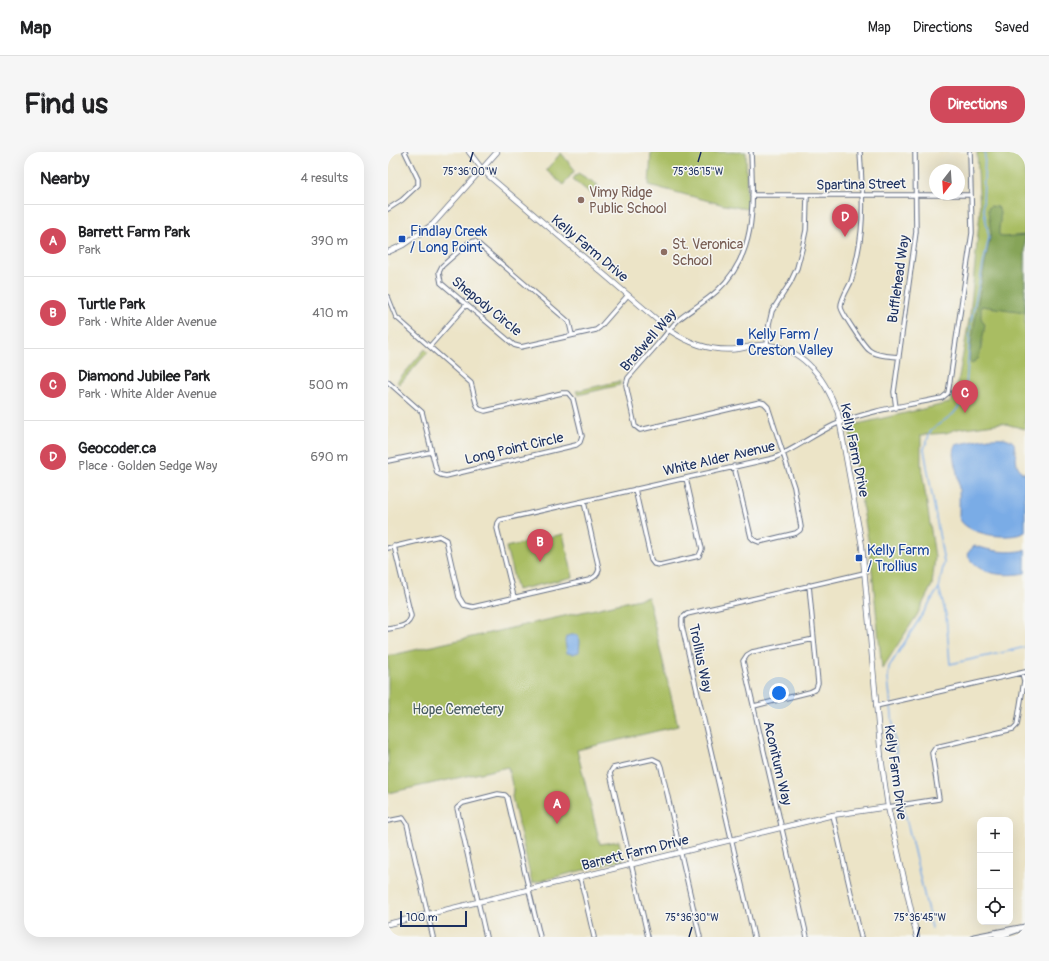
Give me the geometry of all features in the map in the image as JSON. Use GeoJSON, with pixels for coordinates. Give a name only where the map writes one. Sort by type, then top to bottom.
{"type":"FeatureCollection","features":[{"type":"Feature","properties":{"kind":"main road"},"geometry":{"type":"LineString","coordinates":[[974,937],[1024,927]]}},
{"type":"Feature","properties":{"kind":"main road"},"geometry":{"type":"LineString","coordinates":[[997,937],[1024,927]]}},
{"type":"Feature","properties":{"kind":"street"},"geometry":{"type":"LineString","coordinates":[[388,209],[402,200],[418,185],[418,179],[405,152]]}},
{"type":"Feature","properties":{"kind":"street","name":"Kelly Farm Drive"},"geometry":{"type":"LineString","coordinates":[[470,152],[482,170],[669,330],[693,343],[710,348],[730,349],[767,345],[791,351],[807,362],[825,385],[838,413],[862,546],[881,757],[888,807],[917,937]]}},
{"type":"Feature","properties":{"kind":"street"},"geometry":{"type":"LineString","coordinates":[[388,252],[403,245],[433,224],[497,152]]}},
{"type":"Feature","properties":{"kind":"street","name":"Bradwell Way"},"geometry":{"type":"LineString","coordinates":[[751,152],[752,210],[749,236],[744,253],[732,275],[717,291],[687,312],[676,322],[626,382],[626,385],[635,426],[643,430],[760,402],[764,403],[768,407],[783,454]]}},
{"type":"Feature","properties":{"kind":"street"},"geometry":{"type":"LineString","coordinates":[[860,152],[862,220],[859,251],[851,280],[841,303],[841,309],[869,350],[876,354],[899,357]]}},
{"type":"Feature","properties":{"kind":"street","name":"Bufflehead Way"},"geometry":{"type":"LineString","coordinates":[[896,408],[894,392],[916,232],[915,152]]}},
{"type":"Feature","properties":{"kind":"street","name":"White Alder Avenue"},"geometry":{"type":"LineString","coordinates":[[514,597],[497,528],[498,523],[503,519],[584,502],[734,466],[774,458],[795,448],[816,434],[840,423],[896,408],[942,398],[948,393],[972,233],[970,152]]}},
{"type":"Feature","properties":{"kind":"street","name":"Spartina Street"},"geometry":{"type":"LineString","coordinates":[[752,195],[971,195]]}},
{"type":"Feature","properties":{"kind":"street"},"geometry":{"type":"LineString","coordinates":[[767,345],[772,311],[790,283],[797,268],[806,230],[807,196]]}},
{"type":"Feature","properties":{"kind":"street","name":"Shepody Circle"},"geometry":{"type":"LineString","coordinates":[[572,335],[569,322],[475,242],[468,243],[442,266],[439,272],[441,283],[514,345],[521,347],[596,330],[628,295]]}},
{"type":"Feature","properties":{"kind":"street","name":"Long Point Circle"},"geometry":{"type":"LineString","coordinates":[[388,297],[396,317],[471,382],[479,409],[486,411],[562,393],[568,393],[573,399],[582,436],[580,442],[576,445],[446,476],[441,475],[437,472],[422,412],[388,382]]}},
{"type":"Feature","properties":{"kind":"street"},"geometry":{"type":"LineString","coordinates":[[430,346],[466,305]]}},
{"type":"Feature","properties":{"kind":"street"},"geometry":{"type":"LineString","coordinates":[[388,461],[431,452]]}},
{"type":"Feature","properties":{"kind":"street"},"geometry":{"type":"LineString","coordinates":[[734,466],[751,537],[759,542],[796,533],[801,527],[794,487],[783,454]]}},
{"type":"Feature","properties":{"kind":"street"},"geometry":{"type":"LineString","coordinates":[[635,489],[651,560],[654,564],[660,565],[699,556],[701,553],[702,549],[686,478]]}},
{"type":"Feature","properties":{"kind":"street"},"geometry":{"type":"LineString","coordinates":[[388,548],[435,536],[446,540],[459,597],[464,605],[474,607],[589,580],[595,577],[598,573],[598,562],[584,502]]}},
{"type":"Feature","properties":{"kind":"street"},"geometry":{"type":"LineString","coordinates":[[388,629],[407,625],[410,622],[411,616],[394,546]]}},
{"type":"Feature","properties":{"kind":"street","name":"Trollius Way"},"geometry":{"type":"LineString","coordinates":[[731,840],[682,626],[682,618],[687,614],[864,573]]}},
{"type":"Feature","properties":{"kind":"street"},"geometry":{"type":"LineString","coordinates":[[754,706],[810,692],[816,689],[818,683],[809,585]]}},
{"type":"Feature","properties":{"kind":"street","name":"Aconitum Way"},"geometry":{"type":"LineString","coordinates":[[807,937],[744,661],[747,654],[814,639]]}},
{"type":"Feature","properties":{"kind":"street"},"geometry":{"type":"LineString","coordinates":[[876,706],[1024,673],[1019,720],[1015,727],[938,746],[933,749],[932,756],[939,799],[888,807]]}},
{"type":"Feature","properties":{"kind":"street"},"geometry":{"type":"LineString","coordinates":[[648,937],[610,773],[613,768],[653,759],[660,762],[700,937]]}},
{"type":"Feature","properties":{"kind":"street"},"geometry":{"type":"LineString","coordinates":[[486,937],[457,808],[463,803],[498,794],[505,795],[507,797],[540,937]]}},
{"type":"Feature","properties":{"kind":"street","name":"Barrett Farm Drive"},"geometry":{"type":"LineString","coordinates":[[388,924],[833,815],[888,807]]}},
{"type":"Feature","properties":{"kind":"street"},"geometry":{"type":"LineString","coordinates":[[833,815],[861,937]]}},
{"type":"Feature","properties":{"kind":"street"},"geometry":{"type":"LineString","coordinates":[[388,821],[402,818],[407,824],[433,937]]}},
{"type":"Feature","properties":{"kind":"street"},"geometry":{"type":"LineString","coordinates":[[731,840],[754,937]]}},
{"type":"Feature","properties":{"kind":"street"},"geometry":{"type":"LineString","coordinates":[[580,877],[594,937]]}},
{"type":"Feature","properties":{"kind":"green space"},"geometry":{"type":"Polygon","coordinates":[[[651,152],[746,152],[747,209],[724,205],[649,185],[651,152]]]}},
{"type":"Feature","properties":{"kind":"green space"},"geometry":{"type":"Polygon","coordinates":[[[977,152],[1025,152],[1025,429],[1002,423],[957,429],[946,433],[921,435],[921,465],[935,557],[932,585],[917,615],[882,669],[870,551],[849,426],[949,403],[956,393],[970,315],[980,212],[977,152]]]}},
{"type":"Feature","properties":{"kind":"green space"},"geometry":{"type":"Polygon","coordinates":[[[561,153],[575,170],[563,185],[546,170],[561,153]]]}},
{"type":"Feature","properties":{"kind":"green space"},"geometry":{"type":"Polygon","coordinates":[[[578,173],[598,185],[591,194],[573,179],[578,173]]]}},
{"type":"Feature","properties":{"kind":"green space"},"geometry":{"type":"Polygon","coordinates":[[[990,206],[998,207],[999,210],[999,235],[1003,237],[1025,235],[1025,312],[981,306],[981,318],[985,325],[979,358],[971,364],[969,358],[991,233],[988,211],[990,206]]]}},
{"type":"Feature","properties":{"kind":"green space"},"geometry":{"type":"Polygon","coordinates":[[[425,349],[428,352],[400,384],[397,382],[425,349]]]}},
{"type":"Feature","properties":{"kind":"green space"},"geometry":{"type":"Polygon","coordinates":[[[620,381],[620,385],[578,395],[576,391],[620,381]]]}},
{"type":"Feature","properties":{"kind":"green space"},"geometry":{"type":"Polygon","coordinates":[[[563,534],[573,577],[517,590],[506,547],[563,534]]]}},
{"type":"Feature","properties":{"kind":"green space","name":"Hope Cemetery"},"geometry":{"type":"Polygon","coordinates":[[[648,597],[678,726],[577,750],[600,844],[619,841],[623,860],[532,883],[512,797],[513,789],[508,767],[388,793],[388,656],[648,597]]]}},
{"type":"Feature","properties":{"kind":"water"},"geometry":{"type":"Polygon","coordinates":[[[989,438],[1006,438],[1012,441],[1014,443],[1017,465],[1022,473],[1025,473],[1025,532],[1018,535],[999,536],[978,532],[969,528],[959,517],[959,484],[953,457],[955,445],[989,438]]]}},
{"type":"Feature","properties":{"kind":"water"},"geometry":{"type":"Polygon","coordinates":[[[975,546],[1012,552],[1025,550],[1025,573],[1009,575],[992,573],[984,570],[971,561],[967,554],[975,546]]]}},
{"type":"Feature","properties":{"kind":"water"},"geometry":{"type":"Polygon","coordinates":[[[570,635],[577,635],[580,641],[579,652],[573,654],[567,653],[565,641],[566,637],[570,635]]]}},
{"type":"Feature","properties":{"kind":"waterway"},"geometry":{"type":"LineString","coordinates":[[932,928],[901,796],[888,679],[889,667],[939,588],[944,562],[924,449],[931,430],[953,414],[965,399],[971,321],[989,237],[983,206],[985,152]]}},
{"type":"Feature","properties":{"kind":"waterway"},"geometry":{"type":"LineString","coordinates":[[939,588],[946,615],[950,664],[1025,647]]}},
{"type":"Feature","properties":{"kind":"place","name":"Vimy Ridge Public School"},"geometry":{"type":"Point","coordinates":[581,200]}},
{"type":"Feature","properties":{"kind":"place","name":"Geocoder.ca"},"geometry":{"type":"Point","coordinates":[845,237]}},
{"type":"Feature","properties":{"kind":"place","name":"Findlay Creek / Long Point"},"geometry":{"type":"Point","coordinates":[402,239]}},
{"type":"Feature","properties":{"kind":"place","name":"St. Veronica School"},"geometry":{"type":"Point","coordinates":[664,252]}},
{"type":"Feature","properties":{"kind":"place","name":"Kelly Farm / Creston Valley"},"geometry":{"type":"Point","coordinates":[740,342]}},
{"type":"Feature","properties":{"kind":"place","name":"Diamond Jubilee Park"},"geometry":{"type":"Point","coordinates":[965,413]}},
{"type":"Feature","properties":{"kind":"place","name":"Kelly Farm / Trollius"},"geometry":{"type":"Point","coordinates":[859,558]}},
{"type":"Feature","properties":{"kind":"place","name":"Turtle Park"},"geometry":{"type":"Point","coordinates":[540,562]}},
{"type":"Feature","properties":{"kind":"place","name":"Barrett Farm Park"},"geometry":{"type":"Point","coordinates":[557,824]}}]}
